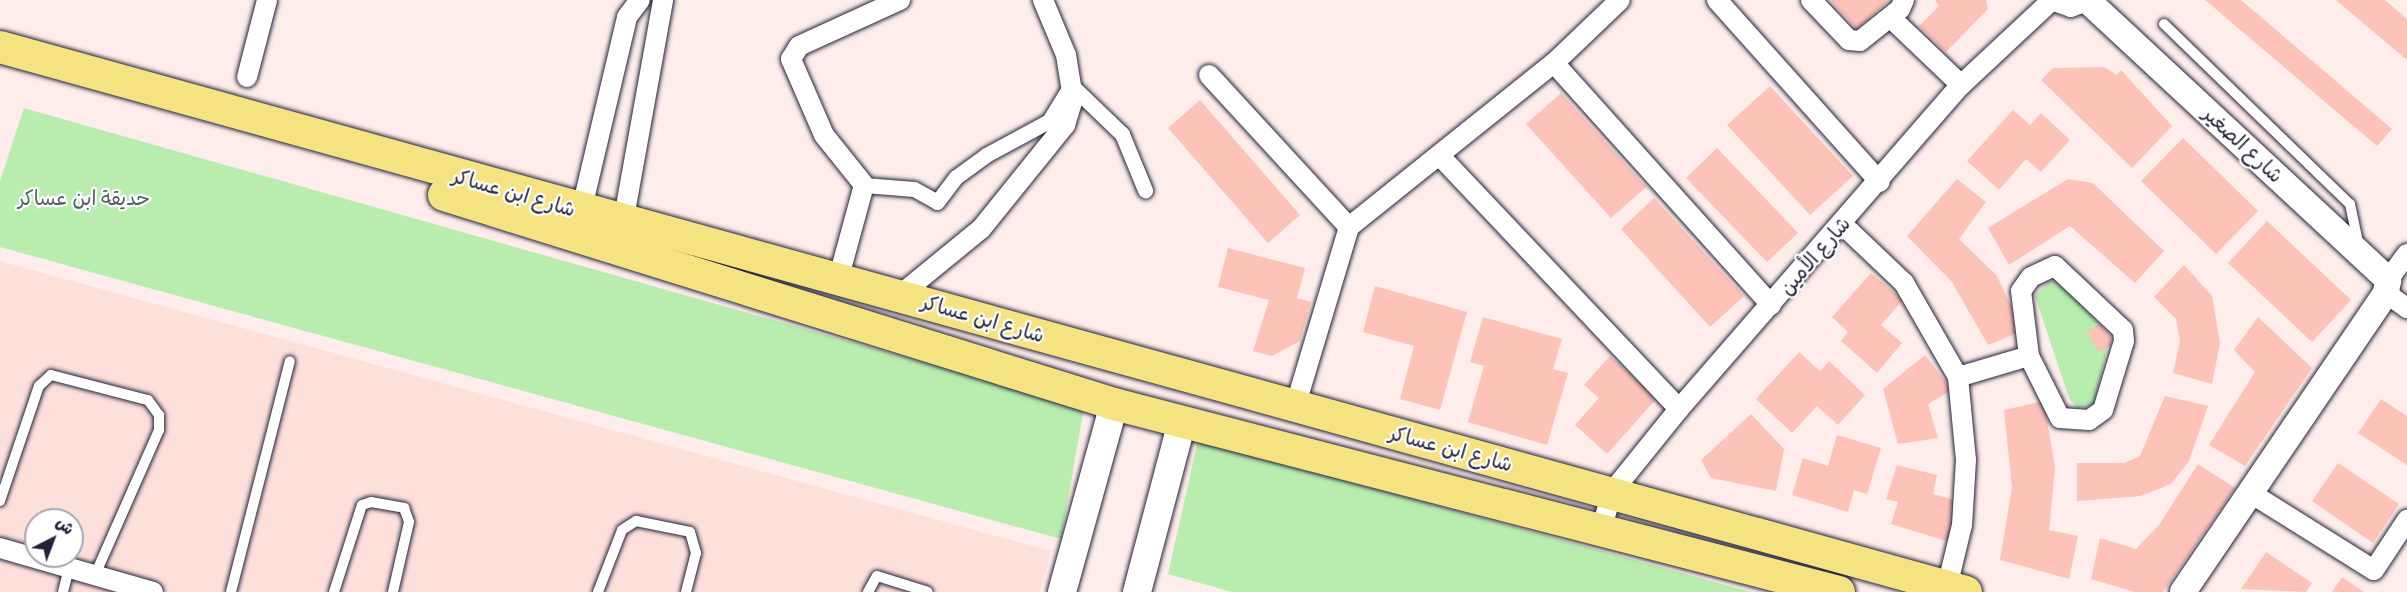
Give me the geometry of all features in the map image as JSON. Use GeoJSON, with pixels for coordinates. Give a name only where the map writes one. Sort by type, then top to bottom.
{"type":"FeatureCollection","features":[{"type":"Feature","properties":{"kind":"main road","name":"شارع ابن عساكر"},"geometry":{"type":"LineString","coordinates":[[0,47],[581,212],[838,279],[1295,407],[1612,492],[1956,590]]}},
{"type":"Feature","properties":{"kind":"main road","name":"شارع ابن عساكر"},"geometry":{"type":"LineString","coordinates":[[0,59],[1114,404],[1602,527],[1839,592]]}},
{"type":"Feature","properties":{"kind":"main road"},"geometry":{"type":"LineString","coordinates":[[1062,592],[1114,404]]}},
{"type":"Feature","properties":{"kind":"main road"},"geometry":{"type":"LineString","coordinates":[[1137,592],[1182,422]]}},
{"type":"Feature","properties":{"kind":"street"},"geometry":{"type":"LineString","coordinates":[[247,77],[267,0]]}},
{"type":"Feature","properties":{"kind":"street"},"geometry":{"type":"LineString","coordinates":[[581,212],[627,17],[640,0]]}},
{"type":"Feature","properties":{"kind":"street"},"geometry":{"type":"LineString","coordinates":[[900,0],[799,45],[791,59],[824,135],[864,184],[914,189],[937,202],[956,177],[986,155],[1049,121],[1071,86]]}},
{"type":"Feature","properties":{"kind":"street"},"geometry":{"type":"LineString","coordinates":[[899,296],[981,230],[1065,125],[1073,98],[1066,55],[1043,0]]}},
{"type":"Feature","properties":{"kind":"street"},"geometry":{"type":"LineString","coordinates":[[1717,0],[1880,182]]}},
{"type":"Feature","properties":{"kind":"street"},"geometry":{"type":"LineString","coordinates":[[1811,0],[1850,40],[1860,41],[1891,18],[1904,0]]}},
{"type":"Feature","properties":{"kind":"street","name":"شارع الأمين"},"geometry":{"type":"LineString","coordinates":[[1602,527],[1612,492],[1679,409],[1880,182],[1961,85],[2051,0]]}},
{"type":"Feature","properties":{"kind":"street","name":"شارع الصغير"},"geometry":{"type":"LineString","coordinates":[[2051,0],[2071,7],[2089,1],[2360,254],[2387,286]]}},
{"type":"Feature","properties":{"kind":"street"},"geometry":{"type":"LineString","coordinates":[[623,223],[663,1]]}},
{"type":"Feature","properties":{"kind":"street"},"geometry":{"type":"LineString","coordinates":[[1295,407],[1349,227],[1554,63],[1616,1]]}},
{"type":"Feature","properties":{"kind":"street"},"geometry":{"type":"LineString","coordinates":[[1891,18],[1961,85]]}},
{"type":"Feature","properties":{"kind":"street"},"geometry":{"type":"LineString","coordinates":[[1554,63],[1771,305]]}},
{"type":"Feature","properties":{"kind":"street"},"geometry":{"type":"LineString","coordinates":[[1209,75],[1349,227]]}},
{"type":"Feature","properties":{"kind":"street"},"geometry":{"type":"LineString","coordinates":[[1071,86],[1122,134],[1146,190]]}},
{"type":"Feature","properties":{"kind":"street"},"geometry":{"type":"LineString","coordinates":[[1440,156],[1679,409]]}},
{"type":"Feature","properties":{"kind":"street"},"geometry":{"type":"LineString","coordinates":[[838,279],[864,184]]}},
{"type":"Feature","properties":{"kind":"street"},"geometry":{"type":"LineString","coordinates":[[1842,225],[1904,283],[1958,377],[1966,460],[1956,590]]}},
{"type":"Feature","properties":{"kind":"street"},"geometry":{"type":"LineString","coordinates":[[2183,592],[2407,254]]}},
{"type":"Feature","properties":{"kind":"street"},"geometry":{"type":"LineString","coordinates":[[2048,268],[2064,271],[2122,330],[2124,340],[2103,410],[2089,420],[2060,418],[2029,356],[2021,291],[2031,277],[2048,268]]}},
{"type":"Feature","properties":{"kind":"street"},"geometry":{"type":"LineString","coordinates":[[2387,286],[2407,308]]}},
{"type":"Feature","properties":{"kind":"street"},"geometry":{"type":"LineString","coordinates":[[1958,377],[2029,356]]}},
{"type":"Feature","properties":{"kind":"street"},"geometry":{"type":"LineString","coordinates":[[2249,492],[2374,570],[2407,520]]}},
{"type":"Feature","properties":{"kind":"street"},"geometry":{"type":"LineString","coordinates":[[0,548],[24,555]]}},
{"type":"Feature","properties":{"kind":"street"},"geometry":{"type":"LineString","coordinates":[[69,568],[153,592]]}},
{"type":"Feature","properties":{"kind":"lane"},"geometry":{"type":"LineString","coordinates":[[2164,24],[2350,204],[2360,254]]}},
{"type":"Feature","properties":{"kind":"lane"},"geometry":{"type":"LineString","coordinates":[[231,592],[290,361]]}},
{"type":"Feature","properties":{"kind":"lane"},"geometry":{"type":"LineString","coordinates":[[0,501],[39,386],[51,375],[148,400],[159,415],[159,430],[94,575]]}},
{"type":"Feature","properties":{"kind":"lane"},"geometry":{"type":"LineString","coordinates":[[334,592],[362,505],[371,502],[404,508],[410,522],[393,592]]}},
{"type":"Feature","properties":{"kind":"lane"},"geometry":{"type":"LineString","coordinates":[[598,592],[622,530],[636,521],[690,532],[696,554],[686,592]]}},
{"type":"Feature","properties":{"kind":"lane"},"geometry":{"type":"LineString","coordinates":[[63,592],[69,568]]}},
{"type":"Feature","properties":{"kind":"lane"},"geometry":{"type":"LineString","coordinates":[[868,592],[877,576],[928,592]]}},
{"type":"Feature","properties":{"kind":"shaded area"},"geometry":{"type":"Polygon","coordinates":[[[0,261],[1051,551],[1040,592],[0,592],[0,261]]]}},
{"type":"Feature","properties":{"kind":"green space","name":"حديقة ابن عساكر"},"geometry":{"type":"Polygon","coordinates":[[[24,108],[1084,408],[1061,539],[0,247],[0,181],[24,108]]]}},
{"type":"Feature","properties":{"kind":"green space"},"geometry":{"type":"Polygon","coordinates":[[[2057,280],[2110,335],[2094,406],[2077,408],[2069,398],[2035,296],[2048,282],[2057,280]]]}},
{"type":"Feature","properties":{"kind":"green space"},"geometry":{"type":"Polygon","coordinates":[[[1198,440],[1751,592],[1232,592],[1168,574],[1198,440]]]}},
{"type":"Feature","properties":{"kind":"building"},"geometry":{"type":"Polygon","coordinates":[[[1830,0],[1889,0],[1857,29],[1830,0]]]}},
{"type":"Feature","properties":{"kind":"building"},"geometry":{"type":"Polygon","coordinates":[[[1935,0],[1986,0],[1988,9],[1946,52],[1919,26],[1939,6],[1935,0]]]}},
{"type":"Feature","properties":{"kind":"building"},"geometry":{"type":"Polygon","coordinates":[[[2205,0],[2241,0],[2392,129],[2377,146],[2205,0]]]}},
{"type":"Feature","properties":{"kind":"building"},"geometry":{"type":"Polygon","coordinates":[[[2336,0],[2385,0],[2407,19],[2407,60],[2336,0]]]}},
{"type":"Feature","properties":{"kind":"building"},"geometry":{"type":"Polygon","coordinates":[[[2104,67],[2117,75],[2121,70],[2172,126],[2132,168],[2041,80],[2053,68],[2104,67]]]}},
{"type":"Feature","properties":{"kind":"building"},"geometry":{"type":"Polygon","coordinates":[[[1770,86],[1853,176],[1810,215],[1727,125],[1770,86]]]}},
{"type":"Feature","properties":{"kind":"building"},"geometry":{"type":"Polygon","coordinates":[[[1561,93],[1646,187],[1611,218],[1526,124],[1561,93]]]}},
{"type":"Feature","properties":{"kind":"building"},"geometry":{"type":"Polygon","coordinates":[[[1200,100],[1300,215],[1268,243],[1168,128],[1200,100]]]}},
{"type":"Feature","properties":{"kind":"building"},"geometry":{"type":"Polygon","coordinates":[[[2013,110],[2030,125],[2041,113],[2070,140],[2041,172],[2026,159],[1999,190],[1967,161],[2013,110]]]}},
{"type":"Feature","properties":{"kind":"building"},"geometry":{"type":"Polygon","coordinates":[[[2183,138],[2258,211],[2216,254],[2141,181],[2183,138]]]}},
{"type":"Feature","properties":{"kind":"building"},"geometry":{"type":"Polygon","coordinates":[[[1717,148],[1798,233],[1767,262],[1686,178],[1717,148]]]}},
{"type":"Feature","properties":{"kind":"building"},"geometry":{"type":"Polygon","coordinates":[[[1957,179],[1986,202],[1959,239],[1997,276],[2023,331],[1988,345],[1952,282],[1907,236],[1957,179]]]}},
{"type":"Feature","properties":{"kind":"building"},"geometry":{"type":"Polygon","coordinates":[[[2068,179],[2093,183],[2164,251],[2135,283],[2070,226],[2009,265],[1988,228],[2068,179]]]}},
{"type":"Feature","properties":{"kind":"building"},"geometry":{"type":"Polygon","coordinates":[[[1654,198],[1744,296],[1710,327],[1621,229],[1654,198]]]}},
{"type":"Feature","properties":{"kind":"building"},"geometry":{"type":"Polygon","coordinates":[[[2267,221],[2351,300],[2312,342],[2228,263],[2267,221]]]}},
{"type":"Feature","properties":{"kind":"building"},"geometry":{"type":"Polygon","coordinates":[[[1228,248],[1305,268],[1297,298],[1311,302],[1300,341],[1272,356],[1253,351],[1269,300],[1218,287],[1228,248]]]}},
{"type":"Feature","properties":{"kind":"building"},"geometry":{"type":"Polygon","coordinates":[[[2184,265],[2212,296],[2220,343],[2212,384],[2173,373],[2180,341],[2176,319],[2154,297],[2184,265]]]}},
{"type":"Feature","properties":{"kind":"building"},"geometry":{"type":"Polygon","coordinates":[[[1871,273],[1903,300],[1881,325],[1902,343],[1877,373],[1841,341],[1848,332],[1832,317],[1871,273]]]}},
{"type":"Feature","properties":{"kind":"building"},"geometry":{"type":"Polygon","coordinates":[[[1375,286],[1467,312],[1440,410],[1400,399],[1414,346],[1363,332],[1375,286]]]}},
{"type":"Feature","properties":{"kind":"building"},"geometry":{"type":"Polygon","coordinates":[[[1483,317],[1562,339],[1553,369],[1568,373],[1547,445],[1468,422],[1484,366],[1470,362],[1483,317]]]}},
{"type":"Feature","properties":{"kind":"building"},"geometry":{"type":"Polygon","coordinates":[[[2258,317],[2312,368],[2245,466],[2209,445],[2255,372],[2234,350],[2258,317]]]}},
{"type":"Feature","properties":{"kind":"building"},"geometry":{"type":"Polygon","coordinates":[[[2100,324],[2110,335],[2111,345],[2099,352],[2086,332],[2100,324]]]}},
{"type":"Feature","properties":{"kind":"building"},"geometry":{"type":"Polygon","coordinates":[[[1799,352],[1820,371],[1829,361],[1865,395],[1838,425],[1817,406],[1792,433],[1756,399],[1799,352]]]}},
{"type":"Feature","properties":{"kind":"building"},"geometry":{"type":"Polygon","coordinates":[[[1925,355],[1952,390],[1928,404],[1938,438],[1898,444],[1883,389],[1925,355]]]}},
{"type":"Feature","properties":{"kind":"building"},"geometry":{"type":"Polygon","coordinates":[[[1610,356],[1657,398],[1607,454],[1575,425],[1599,398],[1584,385],[1610,356]]]}},
{"type":"Feature","properties":{"kind":"building"},"geometry":{"type":"Polygon","coordinates":[[[2165,396],[2208,406],[2189,461],[2171,484],[2141,496],[2077,501],[2077,463],[2124,463],[2140,456],[2165,396]]]}},
{"type":"Feature","properties":{"kind":"building"},"geometry":{"type":"Polygon","coordinates":[[[2381,399],[2407,416],[2407,465],[2358,433],[2381,399]]]}},
{"type":"Feature","properties":{"kind":"building"},"geometry":{"type":"Polygon","coordinates":[[[2044,401],[2055,468],[2049,530],[2078,536],[2069,579],[2000,560],[2012,488],[2004,410],[2044,401]]]}},
{"type":"Feature","properties":{"kind":"building"},"geometry":{"type":"Polygon","coordinates":[[[1751,414],[1784,449],[1776,491],[1711,478],[1701,460],[1751,414]]]}},
{"type":"Feature","properties":{"kind":"building"},"geometry":{"type":"Polygon","coordinates":[[[1837,435],[1881,448],[1867,494],[1854,490],[1848,512],[1792,495],[1803,458],[1828,466],[1837,435]]]}},
{"type":"Feature","properties":{"kind":"building"},"geometry":{"type":"Polygon","coordinates":[[[2338,463],[2399,504],[2373,543],[2312,501],[2338,463]]]}},
{"type":"Feature","properties":{"kind":"building"},"geometry":{"type":"Polygon","coordinates":[[[2198,464],[2235,488],[2163,592],[2135,592],[2091,579],[2100,538],[2136,549],[2159,525],[2198,464]]]}},
{"type":"Feature","properties":{"kind":"building"},"geometry":{"type":"Polygon","coordinates":[[[1897,465],[1937,475],[1933,494],[1962,502],[1953,543],[1891,524],[1898,502],[1886,499],[1897,465]]]}},
{"type":"Feature","properties":{"kind":"building"},"geometry":{"type":"Polygon","coordinates":[[[2266,552],[2312,583],[2306,592],[2241,589],[2266,552]]]}},
{"type":"Feature","properties":{"kind":"building"},"geometry":{"type":"Polygon","coordinates":[[[2342,577],[2364,592],[2332,592],[2342,577]]]}}]}
